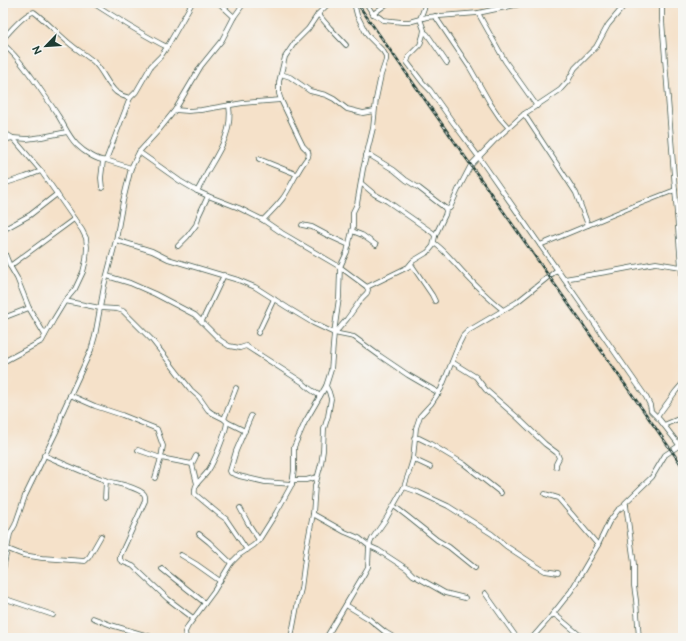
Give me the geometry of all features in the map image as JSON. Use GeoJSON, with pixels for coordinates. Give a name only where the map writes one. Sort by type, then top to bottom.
{"type":"FeatureCollection","features":[{"type":"Feature","properties":{"kind":"street"},"geometry":{"type":"LineString","coordinates":[[93,3],[134,30],[168,47]]}},
{"type":"Feature","properties":{"kind":"street"},"geometry":{"type":"LineString","coordinates":[[102,188],[101,178],[105,160],[130,98],[136,92],[151,66],[168,47],[192,3]]}},
{"type":"Feature","properties":{"kind":"street"},"geometry":{"type":"LineString","coordinates":[[219,3],[234,16]]}},
{"type":"Feature","properties":{"kind":"street"},"geometry":{"type":"LineString","coordinates":[[3,570],[10,534],[15,525],[25,496],[40,467],[44,454],[58,428],[62,413],[91,350],[131,168],[139,152],[175,110],[201,66],[222,40],[234,16],[244,3]]}},
{"type":"Feature","properties":{"kind":"street"},"geometry":{"type":"LineString","coordinates":[[263,220],[283,198],[309,154],[303,146],[281,100],[279,94],[279,82],[285,57],[318,14],[327,6],[327,3]]}},
{"type":"Feature","properties":{"kind":"street"},"geometry":{"type":"LineString","coordinates":[[186,638],[185,632],[188,626],[214,591],[231,563],[259,540],[276,513],[292,482],[294,470],[294,447],[305,422],[326,386],[331,370],[339,298],[340,266],[349,245],[352,231],[353,212],[357,204],[363,169],[373,128],[374,112],[381,75],[386,56],[368,36],[357,15],[354,3]]}},
{"type":"Feature","properties":{"kind":"street"},"geometry":{"type":"LineString","coordinates":[[366,3],[373,14],[382,20],[402,22],[409,22],[435,16],[478,13],[525,3]]}},
{"type":"Feature","properties":{"kind":"street"},"geometry":{"type":"LineString","coordinates":[[373,14],[388,3]]}},
{"type":"Feature","properties":{"kind":"street"},"geometry":{"type":"LineString","coordinates":[[426,3],[420,19],[424,30],[420,45],[409,56],[407,62],[430,90],[478,156],[646,396],[651,411],[683,450]]}},
{"type":"Feature","properties":{"kind":"street"},"geometry":{"type":"LineString","coordinates":[[366,155],[371,156],[394,170],[445,208],[450,208],[471,165],[478,156],[524,114],[560,90],[568,81],[575,68],[596,47],[608,25],[624,8],[625,3]]}},
{"type":"Feature","properties":{"kind":"street"},"geometry":{"type":"LineString","coordinates":[[662,3],[662,20],[683,281]]}},
{"type":"Feature","properties":{"kind":"street"},"geometry":{"type":"LineString","coordinates":[[3,39],[30,12],[34,12],[70,44],[94,62],[102,70],[116,92],[122,96],[130,98]]}},
{"type":"Feature","properties":{"kind":"street"},"geometry":{"type":"LineString","coordinates":[[478,13],[506,61],[537,106]]}},
{"type":"Feature","properties":{"kind":"street"},"geometry":{"type":"LineString","coordinates":[[318,14],[346,45]]}},
{"type":"Feature","properties":{"kind":"street"},"geometry":{"type":"LineString","coordinates":[[435,16],[470,68],[490,103],[508,127]]}},
{"type":"Feature","properties":{"kind":"street"},"geometry":{"type":"LineString","coordinates":[[424,32],[430,38],[447,63]]}},
{"type":"Feature","properties":{"kind":"street"},"geometry":{"type":"LineString","coordinates":[[3,44],[16,55],[39,87],[67,132],[81,148],[87,153],[131,168]]}},
{"type":"Feature","properties":{"kind":"street"},"geometry":{"type":"LineString","coordinates":[[281,74],[290,77],[310,91],[326,95],[334,99],[347,109],[363,113],[374,112]]}},
{"type":"Feature","properties":{"kind":"street"},"geometry":{"type":"LineString","coordinates":[[175,110],[201,110],[243,103],[281,100]]}},
{"type":"Feature","properties":{"kind":"street"},"geometry":{"type":"LineString","coordinates":[[197,191],[220,151],[224,141],[230,123],[229,105]]}},
{"type":"Feature","properties":{"kind":"street"},"geometry":{"type":"LineString","coordinates":[[524,114],[576,193],[588,225]]}},
{"type":"Feature","properties":{"kind":"street"},"geometry":{"type":"LineString","coordinates":[[3,132],[13,138],[41,171],[82,230],[86,238],[87,247],[83,272],[75,290],[65,301],[42,341],[3,362]]}},
{"type":"Feature","properties":{"kind":"street"},"geometry":{"type":"LineString","coordinates":[[3,140],[13,138],[27,139],[67,132]]}},
{"type":"Feature","properties":{"kind":"street"},"geometry":{"type":"LineString","coordinates":[[139,152],[197,191],[239,208],[263,220],[282,234],[340,266],[367,287]]}},
{"type":"Feature","properties":{"kind":"street"},"geometry":{"type":"LineString","coordinates":[[259,159],[296,174]]}},
{"type":"Feature","properties":{"kind":"street"},"geometry":{"type":"LineString","coordinates":[[3,184],[41,171]]}},
{"type":"Feature","properties":{"kind":"street"},"geometry":{"type":"LineString","coordinates":[[361,183],[374,194],[387,201],[433,233],[435,236]]}},
{"type":"Feature","properties":{"kind":"street"},"geometry":{"type":"LineString","coordinates":[[540,245],[675,190]]}},
{"type":"Feature","properties":{"kind":"street"},"geometry":{"type":"LineString","coordinates":[[3,230],[30,215],[57,194]]}},
{"type":"Feature","properties":{"kind":"street"},"geometry":{"type":"LineString","coordinates":[[178,246],[196,225],[208,196]]}},
{"type":"Feature","properties":{"kind":"street"},"geometry":{"type":"LineString","coordinates":[[367,287],[408,267],[428,252],[434,243],[435,236],[445,215],[445,208]]}},
{"type":"Feature","properties":{"kind":"street"},"geometry":{"type":"LineString","coordinates":[[10,266],[74,219]]}},
{"type":"Feature","properties":{"kind":"street"},"geometry":{"type":"LineString","coordinates":[[302,225],[312,227],[327,236],[349,245]]}},
{"type":"Feature","properties":{"kind":"street"},"geometry":{"type":"LineString","coordinates":[[352,231],[362,235],[376,245]]}},
{"type":"Feature","properties":{"kind":"street"},"geometry":{"type":"LineString","coordinates":[[116,240],[152,251],[168,259],[224,275],[255,287],[313,323],[334,333],[354,337],[408,375],[438,393]]}},
{"type":"Feature","properties":{"kind":"street"},"geometry":{"type":"LineString","coordinates":[[434,243],[448,255],[486,296],[503,310]]}},
{"type":"Feature","properties":{"kind":"street"},"geometry":{"type":"LineString","coordinates":[[3,249],[29,308],[45,335]]}},
{"type":"Feature","properties":{"kind":"street"},"geometry":{"type":"LineString","coordinates":[[564,280],[656,263],[682,270]]}},
{"type":"Feature","properties":{"kind":"street"},"geometry":{"type":"LineString","coordinates":[[411,264],[435,301]]}},
{"type":"Feature","properties":{"kind":"street"},"geometry":{"type":"LineString","coordinates":[[326,638],[368,567],[369,546],[372,539],[394,506],[404,487],[413,459],[414,438],[420,416],[431,404],[441,389],[461,340],[468,330],[517,302],[557,270]]}},
{"type":"Feature","properties":{"kind":"street"},"geometry":{"type":"LineString","coordinates":[[202,321],[224,275]]}},
{"type":"Feature","properties":{"kind":"street"},"geometry":{"type":"LineString","coordinates":[[107,276],[130,283],[155,294],[195,315],[228,346],[240,348],[246,346],[302,382],[320,396]]}},
{"type":"Feature","properties":{"kind":"street"},"geometry":{"type":"LineString","coordinates":[[334,333],[367,293],[367,287]]}},
{"type":"Feature","properties":{"kind":"street"},"geometry":{"type":"LineString","coordinates":[[258,333],[274,299]]}},
{"type":"Feature","properties":{"kind":"street"},"geometry":{"type":"LineString","coordinates":[[65,301],[123,311],[152,340],[208,410],[245,431]]}},
{"type":"Feature","properties":{"kind":"street"},"geometry":{"type":"LineString","coordinates":[[3,318],[29,308]]}},
{"type":"Feature","properties":{"kind":"street"},"geometry":{"type":"LineString","coordinates":[[452,362],[476,377],[486,390],[545,444],[557,453],[559,458],[556,467]]}},
{"type":"Feature","properties":{"kind":"street"},"geometry":{"type":"LineString","coordinates":[[657,417],[683,383]]}},
{"type":"Feature","properties":{"kind":"street"},"geometry":{"type":"LineString","coordinates":[[291,638],[301,589],[306,550],[314,514],[315,486],[324,451],[324,429],[331,399],[330,392],[326,386]]}},
{"type":"Feature","properties":{"kind":"street"},"geometry":{"type":"LineString","coordinates":[[236,388],[222,438],[211,467],[194,489],[195,494],[226,519],[247,550]]}},
{"type":"Feature","properties":{"kind":"street"},"geometry":{"type":"LineString","coordinates":[[70,395],[157,430],[163,446],[155,478]]}},
{"type":"Feature","properties":{"kind":"street"},"geometry":{"type":"LineString","coordinates":[[251,416],[236,451],[230,473],[265,482],[292,482],[317,477]]}},
{"type":"Feature","properties":{"kind":"street"},"geometry":{"type":"LineString","coordinates":[[664,425],[683,417]]}},
{"type":"Feature","properties":{"kind":"street"},"geometry":{"type":"LineString","coordinates":[[414,438],[420,438],[464,464],[501,493]]}},
{"type":"Feature","properties":{"kind":"street"},"geometry":{"type":"LineString","coordinates":[[639,638],[634,586],[634,564],[625,503],[652,477],[665,455],[680,445]]}},
{"type":"Feature","properties":{"kind":"street"},"geometry":{"type":"LineString","coordinates":[[138,450],[161,458],[192,464]]}},
{"type":"Feature","properties":{"kind":"street"},"geometry":{"type":"LineString","coordinates":[[44,454],[76,470],[134,488],[146,496],[120,556],[120,560],[133,566],[168,599],[193,618]]}},
{"type":"Feature","properties":{"kind":"street"},"geometry":{"type":"LineString","coordinates":[[196,456],[192,464],[197,484]]}},
{"type":"Feature","properties":{"kind":"street"},"geometry":{"type":"LineString","coordinates":[[413,459],[430,468]]}},
{"type":"Feature","properties":{"kind":"street"},"geometry":{"type":"LineString","coordinates":[[105,498],[106,480]]}},
{"type":"Feature","properties":{"kind":"street"},"geometry":{"type":"LineString","coordinates":[[404,487],[448,506],[492,534],[506,546],[535,565],[545,571],[558,573]]}},
{"type":"Feature","properties":{"kind":"street"},"geometry":{"type":"LineString","coordinates":[[545,494],[558,498],[598,545]]}},
{"type":"Feature","properties":{"kind":"street"},"geometry":{"type":"LineString","coordinates":[[532,638],[571,591],[598,545],[609,522],[618,510],[626,505]]}},
{"type":"Feature","properties":{"kind":"street"},"geometry":{"type":"LineString","coordinates":[[394,506],[475,568]]}},
{"type":"Feature","properties":{"kind":"street"},"geometry":{"type":"LineString","coordinates":[[240,508],[259,540]]}},
{"type":"Feature","properties":{"kind":"street"},"geometry":{"type":"LineString","coordinates":[[314,514],[386,555],[407,569],[413,575],[445,592],[465,598]]}},
{"type":"Feature","properties":{"kind":"street"},"geometry":{"type":"LineString","coordinates":[[199,534],[231,563]]}},
{"type":"Feature","properties":{"kind":"street"},"geometry":{"type":"LineString","coordinates":[[8,549],[23,555],[42,558],[85,561],[89,557],[101,536]]}},
{"type":"Feature","properties":{"kind":"street"},"geometry":{"type":"LineString","coordinates":[[181,555],[220,581]]}},
{"type":"Feature","properties":{"kind":"street"},"geometry":{"type":"LineString","coordinates":[[162,569],[205,603]]}},
{"type":"Feature","properties":{"kind":"street"},"geometry":{"type":"LineString","coordinates":[[485,593],[517,638]]}},
{"type":"Feature","properties":{"kind":"street"},"geometry":{"type":"LineString","coordinates":[[3,598],[53,615]]}},
{"type":"Feature","properties":{"kind":"street"},"geometry":{"type":"LineString","coordinates":[[346,605],[369,619],[395,638]]}},
{"type":"Feature","properties":{"kind":"street"},"geometry":{"type":"LineString","coordinates":[[552,615],[558,617],[583,638]]}},
{"type":"Feature","properties":{"kind":"street"},"geometry":{"type":"LineString","coordinates":[[93,618],[111,626],[156,638]]}},
{"type":"Feature","properties":{"kind":"railway"},"geometry":{"type":"LineString","coordinates":[[357,3],[683,467]]}}]}
